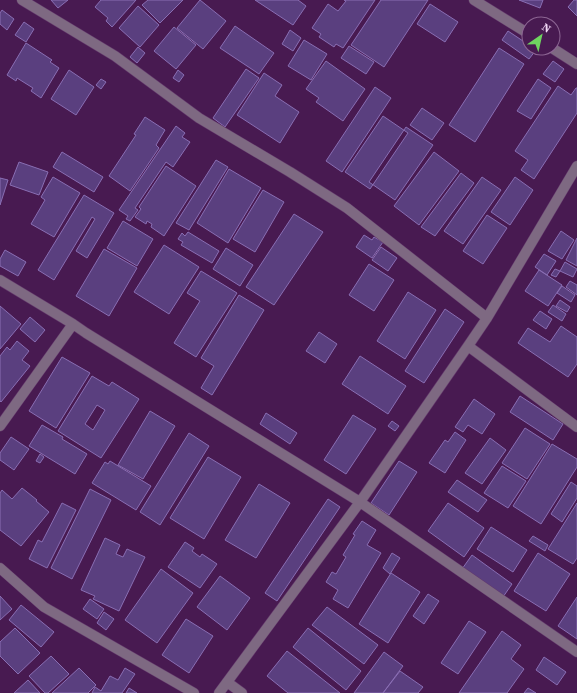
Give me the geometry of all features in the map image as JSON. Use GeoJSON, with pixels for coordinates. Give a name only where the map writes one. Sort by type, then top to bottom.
{"type":"FeatureCollection","features":[{"type":"Feature","properties":{"kind":"street"},"geometry":{"type":"LineString","coordinates":[[22,0],[115,56],[199,118],[347,208],[487,318]]}},
{"type":"Feature","properties":{"kind":"street"},"geometry":{"type":"LineString","coordinates":[[474,0],[521,29]]}},
{"type":"Feature","properties":{"kind":"street"},"geometry":{"type":"LineString","coordinates":[[561,54],[577,64]]}},
{"type":"Feature","properties":{"kind":"street"},"geometry":{"type":"LineString","coordinates":[[219,693],[360,502],[468,346],[487,318],[577,166]]}},
{"type":"Feature","properties":{"kind":"street"},"geometry":{"type":"LineString","coordinates":[[0,280],[360,502],[577,652]]}},
{"type":"Feature","properties":{"kind":"street"},"geometry":{"type":"LineString","coordinates":[[0,426],[73,324]]}},
{"type":"Feature","properties":{"kind":"street"},"geometry":{"type":"LineString","coordinates":[[468,346],[577,427]]}},
{"type":"Feature","properties":{"kind":"street"},"geometry":{"type":"LineString","coordinates":[[0,568],[44,607],[194,693]]}},
{"type":"Feature","properties":{"kind":"street"},"geometry":{"type":"LineString","coordinates":[[227,682],[242,693]]}},
{"type":"Feature","properties":{"kind":"building"},"geometry":{"type":"Polygon","coordinates":[[[51,0],[68,0],[58,8],[51,0]]]}},
{"type":"Feature","properties":{"kind":"building"},"geometry":{"type":"Polygon","coordinates":[[[101,0],[136,0],[112,27],[106,21],[108,18],[95,7],[101,0]]]}},
{"type":"Feature","properties":{"kind":"building"},"geometry":{"type":"Polygon","coordinates":[[[148,0],[183,0],[160,23],[142,5],[148,0]]]}},
{"type":"Feature","properties":{"kind":"building"},"geometry":{"type":"Polygon","coordinates":[[[200,0],[226,21],[203,49],[177,28],[200,0]]]}},
{"type":"Feature","properties":{"kind":"building"},"geometry":{"type":"Polygon","coordinates":[[[255,0],[298,0],[306,6],[293,25],[255,0]]]}},
{"type":"Feature","properties":{"kind":"building"},"geometry":{"type":"Polygon","coordinates":[[[344,0],[375,0],[343,48],[336,44],[334,47],[319,37],[321,34],[312,28],[328,4],[338,11],[346,1],[344,0]]]}},
{"type":"Feature","properties":{"kind":"building"},"geometry":{"type":"Polygon","coordinates":[[[381,0],[428,0],[384,67],[351,45],[381,0]]]}},
{"type":"Feature","properties":{"kind":"building"},"geometry":{"type":"Polygon","coordinates":[[[519,0],[543,0],[540,8],[519,0]]]}},
{"type":"Feature","properties":{"kind":"building"},"geometry":{"type":"Polygon","coordinates":[[[574,0],[577,0],[577,16],[568,7],[574,0]]]}},
{"type":"Feature","properties":{"kind":"building"},"geometry":{"type":"Polygon","coordinates":[[[430,4],[458,22],[445,42],[417,24],[430,4]]]}},
{"type":"Feature","properties":{"kind":"building"},"geometry":{"type":"Polygon","coordinates":[[[138,6],[159,25],[140,47],[119,28],[138,6]]]}},
{"type":"Feature","properties":{"kind":"building"},"geometry":{"type":"Polygon","coordinates":[[[2,10],[14,19],[7,30],[0,24],[0,13],[2,10]]]}},
{"type":"Feature","properties":{"kind":"building"},"geometry":{"type":"Polygon","coordinates":[[[24,22],[34,29],[26,42],[15,35],[24,22]]]}},
{"type":"Feature","properties":{"kind":"building"},"geometry":{"type":"Polygon","coordinates":[[[235,26],[274,53],[259,74],[220,48],[235,26]]]}},
{"type":"Feature","properties":{"kind":"building"},"geometry":{"type":"Polygon","coordinates":[[[174,27],[196,45],[176,69],[154,51],[174,27]]]}},
{"type":"Feature","properties":{"kind":"building"},"geometry":{"type":"Polygon","coordinates":[[[290,30],[301,38],[293,51],[282,44],[290,30]]]}},
{"type":"Feature","properties":{"kind":"building"},"geometry":{"type":"Polygon","coordinates":[[[508,31],[521,40],[521,53],[502,40],[508,31]]]}},
{"type":"Feature","properties":{"kind":"building"},"geometry":{"type":"Polygon","coordinates":[[[304,40],[327,54],[311,80],[288,66],[304,40]]]}},
{"type":"Feature","properties":{"kind":"building"},"geometry":{"type":"Polygon","coordinates":[[[26,43],[52,60],[50,62],[59,68],[41,98],[31,91],[33,88],[17,78],[16,81],[7,75],[26,43]]]}},
{"type":"Feature","properties":{"kind":"building"},"geometry":{"type":"Polygon","coordinates":[[[349,46],[374,62],[366,74],[341,58],[349,46]]]}},
{"type":"Feature","properties":{"kind":"building"},"geometry":{"type":"Polygon","coordinates":[[[138,47],[145,53],[137,63],[130,57],[138,47]]]}},
{"type":"Feature","properties":{"kind":"building"},"geometry":{"type":"Polygon","coordinates":[[[499,48],[524,64],[475,142],[449,125],[499,48]]]}},
{"type":"Feature","properties":{"kind":"building"},"geometry":{"type":"Polygon","coordinates":[[[326,61],[365,89],[343,121],[316,102],[319,98],[306,89],[326,61]]]}},
{"type":"Feature","properties":{"kind":"building"},"geometry":{"type":"Polygon","coordinates":[[[553,61],[564,69],[555,82],[543,74],[553,61]]]}},
{"type":"Feature","properties":{"kind":"building"},"geometry":{"type":"Polygon","coordinates":[[[246,69],[259,78],[225,127],[213,118],[246,69]]]}},
{"type":"Feature","properties":{"kind":"building"},"geometry":{"type":"Polygon","coordinates":[[[69,70],[94,87],[76,115],[51,99],[69,70]]]}},
{"type":"Feature","properties":{"kind":"building"},"geometry":{"type":"Polygon","coordinates":[[[178,70],[184,75],[179,82],[173,78],[178,70]]]}},
{"type":"Feature","properties":{"kind":"building"},"geometry":{"type":"Polygon","coordinates":[[[264,73],[282,85],[275,96],[299,112],[280,143],[237,115],[264,73]]]}},
{"type":"Feature","properties":{"kind":"building"},"geometry":{"type":"Polygon","coordinates":[[[101,79],[106,82],[101,89],[96,85],[101,79]]]}},
{"type":"Feature","properties":{"kind":"building"},"geometry":{"type":"Polygon","coordinates":[[[538,79],[551,88],[531,119],[517,111],[538,79]]]}},
{"type":"Feature","properties":{"kind":"building"},"geometry":{"type":"Polygon","coordinates":[[[558,86],[571,95],[577,88],[577,113],[534,179],[521,170],[528,160],[515,151],[558,86]]]}},
{"type":"Feature","properties":{"kind":"building"},"geometry":{"type":"Polygon","coordinates":[[[375,87],[391,98],[342,172],[326,161],[375,87]]]}},
{"type":"Feature","properties":{"kind":"building"},"geometry":{"type":"Polygon","coordinates":[[[422,108],[444,123],[432,140],[410,125],[422,108]]]}},
{"type":"Feature","properties":{"kind":"building"},"geometry":{"type":"Polygon","coordinates":[[[383,116],[408,133],[370,189],[345,172],[383,116]]]}},
{"type":"Feature","properties":{"kind":"building"},"geometry":{"type":"Polygon","coordinates":[[[145,117],[165,130],[156,145],[159,148],[130,191],[109,176],[136,135],[134,134],[145,117]]]}},
{"type":"Feature","properties":{"kind":"building"},"geometry":{"type":"Polygon","coordinates":[[[176,126],[185,133],[182,137],[190,142],[173,167],[166,162],[135,208],[138,210],[130,221],[126,219],[128,216],[119,210],[176,126]]]}},
{"type":"Feature","properties":{"kind":"building"},"geometry":{"type":"Polygon","coordinates":[[[406,127],[433,145],[395,200],[369,182],[406,127]]]}},
{"type":"Feature","properties":{"kind":"building"},"geometry":{"type":"Polygon","coordinates":[[[62,152],[103,177],[94,192],[53,167],[62,152]]]}},
{"type":"Feature","properties":{"kind":"building"},"geometry":{"type":"Polygon","coordinates":[[[434,152],[459,171],[419,225],[394,206],[434,152]]]}},
{"type":"Feature","properties":{"kind":"building"},"geometry":{"type":"Polygon","coordinates":[[[216,160],[228,167],[189,230],[176,223],[216,160]]]}},
{"type":"Feature","properties":{"kind":"building"},"geometry":{"type":"Polygon","coordinates":[[[19,162],[48,172],[39,195],[10,185],[19,162]]]}},
{"type":"Feature","properties":{"kind":"building"},"geometry":{"type":"Polygon","coordinates":[[[166,166],[196,186],[164,236],[151,227],[152,224],[147,221],[146,224],[135,217],[141,209],[139,207],[166,166]]]}},
{"type":"Feature","properties":{"kind":"building"},"geometry":{"type":"Polygon","coordinates":[[[229,169],[261,188],[228,243],[197,223],[229,169]]]}},
{"type":"Feature","properties":{"kind":"building"},"geometry":{"type":"Polygon","coordinates":[[[461,173],[474,183],[435,236],[421,227],[461,173]]]}},
{"type":"Feature","properties":{"kind":"building"},"geometry":{"type":"Polygon","coordinates":[[[53,177],[80,193],[54,237],[31,224],[45,200],[41,197],[53,177]]]}},
{"type":"Feature","properties":{"kind":"building"},"geometry":{"type":"Polygon","coordinates":[[[482,177],[501,190],[463,244],[444,231],[482,177]]]}},
{"type":"Feature","properties":{"kind":"building"},"geometry":{"type":"Polygon","coordinates":[[[515,177],[533,190],[510,225],[491,212],[515,177]]]}},
{"type":"Feature","properties":{"kind":"building"},"geometry":{"type":"Polygon","coordinates":[[[0,178],[8,180],[0,205],[0,178]]]}},
{"type":"Feature","properties":{"kind":"building"},"geometry":{"type":"Polygon","coordinates":[[[263,190],[284,202],[255,252],[233,239],[263,190]]]}},
{"type":"Feature","properties":{"kind":"building"},"geometry":{"type":"Polygon","coordinates":[[[84,195],[114,213],[87,258],[76,251],[95,219],[92,217],[54,280],[38,270],[84,195]]]}},
{"type":"Feature","properties":{"kind":"building"},"geometry":{"type":"Polygon","coordinates":[[[294,214],[323,232],[274,305],[246,287],[294,214]]]}},
{"type":"Feature","properties":{"kind":"building"},"geometry":{"type":"Polygon","coordinates":[[[487,215],[507,228],[483,264],[463,251],[487,215]]]}},
{"type":"Feature","properties":{"kind":"building"},"geometry":{"type":"Polygon","coordinates":[[[123,221],[153,239],[137,266],[107,248],[123,221]]]}},
{"type":"Feature","properties":{"kind":"building"},"geometry":{"type":"Polygon","coordinates":[[[561,231],[574,240],[562,259],[548,251],[561,231]]]}},
{"type":"Feature","properties":{"kind":"building"},"geometry":{"type":"Polygon","coordinates":[[[188,232],[219,251],[212,263],[181,245],[183,242],[178,239],[182,233],[185,236],[188,232]]]}},
{"type":"Feature","properties":{"kind":"building"},"geometry":{"type":"Polygon","coordinates":[[[364,235],[372,240],[374,237],[383,242],[372,258],[356,247],[364,235]]]}},
{"type":"Feature","properties":{"kind":"building"},"geometry":{"type":"Polygon","coordinates":[[[577,238],[577,266],[566,260],[577,238]]]}},
{"type":"Feature","properties":{"kind":"building"},"geometry":{"type":"Polygon","coordinates":[[[164,245],[199,267],[169,314],[134,292],[164,245]]]}},
{"type":"Feature","properties":{"kind":"building"},"geometry":{"type":"Polygon","coordinates":[[[381,247],[397,258],[388,271],[372,260],[381,247]]]}},
{"type":"Feature","properties":{"kind":"building"},"geometry":{"type":"Polygon","coordinates":[[[226,248],[253,265],[240,286],[213,269],[226,248]]]}},
{"type":"Feature","properties":{"kind":"building"},"geometry":{"type":"Polygon","coordinates":[[[104,249],[137,268],[109,316],[76,296],[104,249]]]}},
{"type":"Feature","properties":{"kind":"building"},"geometry":{"type":"Polygon","coordinates":[[[5,250],[26,262],[18,276],[0,266],[0,259],[5,250]]]}},
{"type":"Feature","properties":{"kind":"building"},"geometry":{"type":"Polygon","coordinates":[[[544,254],[556,261],[547,275],[535,267],[544,254]]]}},
{"type":"Feature","properties":{"kind":"building"},"geometry":{"type":"Polygon","coordinates":[[[565,262],[577,269],[573,277],[560,271],[565,262]]]}},
{"type":"Feature","properties":{"kind":"building"},"geometry":{"type":"Polygon","coordinates":[[[369,264],[394,280],[374,311],[349,295],[369,264]]]}},
{"type":"Feature","properties":{"kind":"building"},"geometry":{"type":"Polygon","coordinates":[[[555,269],[560,271],[556,277],[551,275],[555,269]]]}},
{"type":"Feature","properties":{"kind":"building"},"geometry":{"type":"Polygon","coordinates":[[[539,270],[562,285],[548,306],[525,291],[539,270]]]}},
{"type":"Feature","properties":{"kind":"building"},"geometry":{"type":"Polygon","coordinates":[[[201,271],[237,293],[196,357],[174,343],[200,301],[187,293],[201,271]]]}},
{"type":"Feature","properties":{"kind":"building"},"geometry":{"type":"Polygon","coordinates":[[[570,281],[577,285],[577,295],[566,287],[570,281]]]}},
{"type":"Feature","properties":{"kind":"building"},"geometry":{"type":"Polygon","coordinates":[[[562,286],[575,295],[571,302],[557,293],[562,286]]]}},
{"type":"Feature","properties":{"kind":"building"},"geometry":{"type":"Polygon","coordinates":[[[408,292],[436,310],[405,359],[377,341],[408,292]]]}},
{"type":"Feature","properties":{"kind":"building"},"geometry":{"type":"Polygon","coordinates":[[[239,295],[264,310],[212,395],[201,388],[214,366],[201,358],[239,295]]]}},
{"type":"Feature","properties":{"kind":"building"},"geometry":{"type":"Polygon","coordinates":[[[560,300],[570,307],[567,312],[556,306],[560,300]]]}},
{"type":"Feature","properties":{"kind":"building"},"geometry":{"type":"Polygon","coordinates":[[[553,305],[566,314],[562,321],[548,312],[553,305]]]}},
{"type":"Feature","properties":{"kind":"building"},"geometry":{"type":"Polygon","coordinates":[[[0,306],[21,324],[0,349],[0,306]]]}},
{"type":"Feature","properties":{"kind":"building"},"geometry":{"type":"Polygon","coordinates":[[[445,309],[464,322],[424,383],[405,371],[445,309]]]}},
{"type":"Feature","properties":{"kind":"building"},"geometry":{"type":"Polygon","coordinates":[[[540,311],[552,319],[546,329],[533,320],[540,311]]]}},
{"type":"Feature","properties":{"kind":"building"},"geometry":{"type":"Polygon","coordinates":[[[30,317],[45,330],[35,342],[20,329],[30,317]]]}},
{"type":"Feature","properties":{"kind":"building"},"geometry":{"type":"Polygon","coordinates":[[[561,326],[577,337],[577,364],[568,377],[518,343],[528,328],[550,342],[561,326]]]}},
{"type":"Feature","properties":{"kind":"building"},"geometry":{"type":"Polygon","coordinates":[[[319,332],[337,344],[325,363],[306,351],[319,332]]]}},
{"type":"Feature","properties":{"kind":"building"},"geometry":{"type":"Polygon","coordinates":[[[17,341],[29,351],[22,360],[30,366],[1,402],[0,356],[7,347],[10,350],[17,341]]]}},
{"type":"Feature","properties":{"kind":"building"},"geometry":{"type":"Polygon","coordinates":[[[360,356],[406,386],[388,414],[342,384],[360,356]]]}},
{"type":"Feature","properties":{"kind":"building"},"geometry":{"type":"Polygon","coordinates":[[[62,357],[90,373],[56,428],[29,411],[62,357]]]}},
{"type":"Feature","properties":{"kind":"building"},"geometry":{"type":"Polygon","coordinates":[[[92,376],[109,386],[112,382],[139,399],[101,458],[58,431],[92,376]],[[97,405],[85,424],[93,430],[105,410],[97,405]]]}},
{"type":"Feature","properties":{"kind":"building"},"geometry":{"type":"Polygon","coordinates":[[[520,396],[563,424],[553,440],[510,412],[520,396]]]}},
{"type":"Feature","properties":{"kind":"building"},"geometry":{"type":"Polygon","coordinates":[[[474,399],[495,414],[482,434],[468,425],[463,432],[455,427],[474,399]]]}},
{"type":"Feature","properties":{"kind":"building"},"geometry":{"type":"Polygon","coordinates":[[[150,411],[175,426],[143,479],[118,465],[150,411]]]}},
{"type":"Feature","properties":{"kind":"building"},"geometry":{"type":"Polygon","coordinates":[[[266,413],[297,433],[290,444],[260,424],[266,413]]]}},
{"type":"Feature","properties":{"kind":"building"},"geometry":{"type":"Polygon","coordinates":[[[353,415],[376,429],[346,474],[324,460],[353,415]]]}},
{"type":"Feature","properties":{"kind":"building"},"geometry":{"type":"Polygon","coordinates":[[[392,421],[399,426],[395,431],[388,426],[392,421]]]}},
{"type":"Feature","properties":{"kind":"building"},"geometry":{"type":"Polygon","coordinates":[[[42,425],[63,437],[62,439],[87,454],[75,474],[29,446],[42,425]]]}},
{"type":"Feature","properties":{"kind":"building"},"geometry":{"type":"Polygon","coordinates":[[[525,428],[550,444],[527,479],[502,463],[525,428]]]}},
{"type":"Feature","properties":{"kind":"building"},"geometry":{"type":"Polygon","coordinates":[[[455,432],[466,440],[445,473],[429,463],[445,440],[448,442],[455,432]]]}},
{"type":"Feature","properties":{"kind":"building"},"geometry":{"type":"Polygon","coordinates":[[[189,433],[209,446],[160,525],[140,512],[189,433]]]}},
{"type":"Feature","properties":{"kind":"building"},"geometry":{"type":"Polygon","coordinates":[[[11,437],[29,449],[14,470],[0,460],[0,453],[11,437]]]}},
{"type":"Feature","properties":{"kind":"building"},"geometry":{"type":"Polygon","coordinates":[[[490,438],[506,450],[482,484],[465,473],[490,438]]]}},
{"type":"Feature","properties":{"kind":"building"},"geometry":{"type":"Polygon","coordinates":[[[552,444],[577,459],[577,467],[541,524],[513,506],[552,444]]]}},
{"type":"Feature","properties":{"kind":"building"},"geometry":{"type":"Polygon","coordinates":[[[40,454],[44,457],[40,463],[36,461],[40,454]]]}},
{"type":"Feature","properties":{"kind":"building"},"geometry":{"type":"Polygon","coordinates":[[[208,457],[241,477],[204,539],[170,518],[208,457]]]}},
{"type":"Feature","properties":{"kind":"building"},"geometry":{"type":"Polygon","coordinates":[[[110,461],[151,486],[136,510],[92,483],[105,462],[108,464],[110,461]]]}},
{"type":"Feature","properties":{"kind":"building"},"geometry":{"type":"Polygon","coordinates":[[[399,461],[417,472],[389,515],[371,503],[399,461]]]}},
{"type":"Feature","properties":{"kind":"building"},"geometry":{"type":"Polygon","coordinates":[[[502,466],[526,481],[508,508],[484,493],[502,466]]]}},
{"type":"Feature","properties":{"kind":"building"},"geometry":{"type":"Polygon","coordinates":[[[457,480],[487,500],[478,512],[448,492],[457,480]]]}},
{"type":"Feature","properties":{"kind":"building"},"geometry":{"type":"Polygon","coordinates":[[[571,482],[577,486],[577,498],[562,522],[551,514],[571,482]]]}},
{"type":"Feature","properties":{"kind":"building"},"geometry":{"type":"Polygon","coordinates":[[[259,484],[290,503],[256,558],[225,540],[259,484]]]}},
{"type":"Feature","properties":{"kind":"building"},"geometry":{"type":"Polygon","coordinates":[[[22,488],[49,512],[21,546],[0,530],[0,493],[2,490],[12,499],[22,488]]]}},
{"type":"Feature","properties":{"kind":"building"},"geometry":{"type":"Polygon","coordinates":[[[90,489],[111,500],[72,579],[51,568],[90,489]]]}},
{"type":"Feature","properties":{"kind":"building"},"geometry":{"type":"Polygon","coordinates":[[[328,499],[340,507],[277,601],[265,593],[328,499]]]}},
{"type":"Feature","properties":{"kind":"building"},"geometry":{"type":"Polygon","coordinates":[[[62,503],[76,510],[47,568],[29,559],[38,540],[42,542],[62,503]]]}},
{"type":"Feature","properties":{"kind":"building"},"geometry":{"type":"Polygon","coordinates":[[[448,503],[484,528],[464,557],[428,531],[448,503]]]}},
{"type":"Feature","properties":{"kind":"building"},"geometry":{"type":"Polygon","coordinates":[[[577,503],[577,558],[573,564],[548,549],[577,503]]]}},
{"type":"Feature","properties":{"kind":"building"},"geometry":{"type":"Polygon","coordinates":[[[362,521],[376,530],[367,545],[381,553],[348,608],[333,599],[338,590],[326,582],[332,572],[336,574],[346,557],[343,555],[355,535],[353,534],[362,521]]]}},
{"type":"Feature","properties":{"kind":"building"},"geometry":{"type":"Polygon","coordinates":[[[491,527],[527,550],[513,572],[477,549],[491,527]]]}},
{"type":"Feature","properties":{"kind":"building"},"geometry":{"type":"Polygon","coordinates":[[[533,536],[548,545],[545,551],[529,541],[533,536]]]}},
{"type":"Feature","properties":{"kind":"building"},"geometry":{"type":"Polygon","coordinates":[[[105,538],[120,545],[116,554],[123,557],[127,549],[145,557],[119,611],[93,599],[95,596],[81,590],[105,538]]]}},
{"type":"Feature","properties":{"kind":"building"},"geometry":{"type":"Polygon","coordinates":[[[185,542],[194,548],[192,551],[200,557],[202,554],[217,564],[200,588],[168,567],[185,542]]]}},
{"type":"Feature","properties":{"kind":"building"},"geometry":{"type":"Polygon","coordinates":[[[392,553],[400,558],[390,574],[383,568],[392,553]]]}},
{"type":"Feature","properties":{"kind":"building"},"geometry":{"type":"Polygon","coordinates":[[[538,553],[570,574],[546,611],[514,591],[538,553]]]}},
{"type":"Feature","properties":{"kind":"building"},"geometry":{"type":"Polygon","coordinates":[[[472,555],[512,584],[503,597],[462,569],[472,555]]]}},
{"type":"Feature","properties":{"kind":"building"},"geometry":{"type":"Polygon","coordinates":[[[161,569],[193,593],[157,643],[125,620],[161,569]]]}},
{"type":"Feature","properties":{"kind":"building"},"geometry":{"type":"Polygon","coordinates":[[[391,573],[420,592],[388,643],[359,624],[391,573]]]}},
{"type":"Feature","properties":{"kind":"building"},"geometry":{"type":"Polygon","coordinates":[[[220,576],[250,598],[227,630],[197,607],[220,576]]]}},
{"type":"Feature","properties":{"kind":"building"},"geometry":{"type":"Polygon","coordinates":[[[428,594],[439,601],[424,624],[413,616],[428,594]]]}},
{"type":"Feature","properties":{"kind":"building"},"geometry":{"type":"Polygon","coordinates":[[[0,596],[12,609],[0,620],[0,596]]]}},
{"type":"Feature","properties":{"kind":"building"},"geometry":{"type":"Polygon","coordinates":[[[577,597],[577,639],[558,626],[577,597]]]}},
{"type":"Feature","properties":{"kind":"building"},"geometry":{"type":"Polygon","coordinates":[[[90,599],[104,609],[97,619],[83,609],[90,599]]]}},
{"type":"Feature","properties":{"kind":"building"},"geometry":{"type":"Polygon","coordinates":[[[21,605],[54,632],[41,647],[9,620],[21,605]]]}},
{"type":"Feature","properties":{"kind":"building"},"geometry":{"type":"Polygon","coordinates":[[[327,607],[378,645],[364,664],[312,625],[327,607]]]}},
{"type":"Feature","properties":{"kind":"building"},"geometry":{"type":"Polygon","coordinates":[[[104,612],[114,619],[106,630],[97,623],[104,612]]]}},
{"type":"Feature","properties":{"kind":"building"},"geometry":{"type":"Polygon","coordinates":[[[186,619],[213,636],[189,673],[162,655],[186,619]]]}},
{"type":"Feature","properties":{"kind":"building"},"geometry":{"type":"Polygon","coordinates":[[[469,621],[486,632],[458,674],[441,663],[469,621]]]}},
{"type":"Feature","properties":{"kind":"building"},"geometry":{"type":"Polygon","coordinates":[[[15,628],[40,653],[18,674],[0,656],[0,642],[15,628]]]}},
{"type":"Feature","properties":{"kind":"building"},"geometry":{"type":"Polygon","coordinates":[[[308,628],[361,671],[346,690],[293,647],[308,628]]]}},
{"type":"Feature","properties":{"kind":"building"},"geometry":{"type":"Polygon","coordinates":[[[502,631],[521,645],[511,659],[524,669],[507,693],[459,693],[502,631]]]}},
{"type":"Feature","properties":{"kind":"building"},"geometry":{"type":"Polygon","coordinates":[[[287,651],[340,693],[288,693],[267,676],[287,651]]]}},
{"type":"Feature","properties":{"kind":"building"},"geometry":{"type":"Polygon","coordinates":[[[384,652],[403,666],[383,693],[354,693],[384,652]]]}},
{"type":"Feature","properties":{"kind":"building"},"geometry":{"type":"Polygon","coordinates":[[[51,656],[69,674],[48,693],[45,693],[29,676],[51,656]]]}},
{"type":"Feature","properties":{"kind":"building"},"geometry":{"type":"Polygon","coordinates":[[[544,657],[566,672],[557,685],[536,670],[544,657]]]}},
{"type":"Feature","properties":{"kind":"building"},"geometry":{"type":"Polygon","coordinates":[[[79,668],[96,685],[88,693],[52,693],[79,668]]]}},
{"type":"Feature","properties":{"kind":"building"},"geometry":{"type":"Polygon","coordinates":[[[125,668],[135,674],[122,693],[92,693],[95,687],[101,691],[110,676],[118,680],[125,668]]]}},
{"type":"Feature","properties":{"kind":"building"},"geometry":{"type":"Polygon","coordinates":[[[400,671],[423,687],[418,693],[383,693],[400,671]]]}},
{"type":"Feature","properties":{"kind":"building"},"geometry":{"type":"Polygon","coordinates":[[[28,680],[40,693],[14,693],[28,680]]]}},
{"type":"Feature","properties":{"kind":"building"},"geometry":{"type":"Polygon","coordinates":[[[129,688],[137,693],[126,693],[129,688]]]}},
{"type":"Feature","properties":{"kind":"building"},"geometry":{"type":"Polygon","coordinates":[[[528,688],[536,693],[524,693],[528,688]]]}}]}
